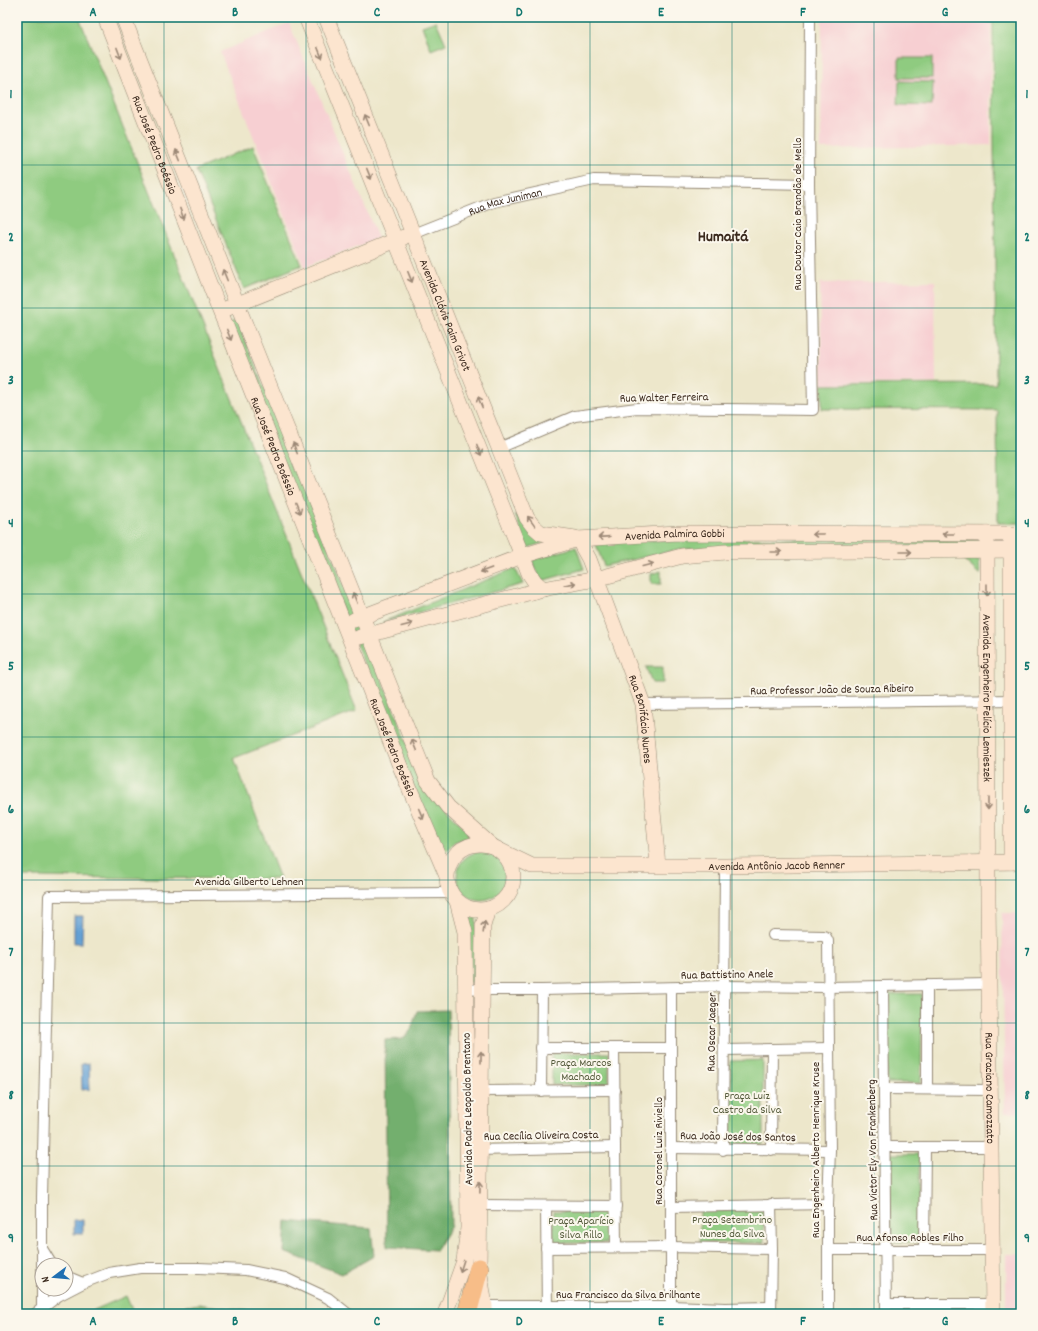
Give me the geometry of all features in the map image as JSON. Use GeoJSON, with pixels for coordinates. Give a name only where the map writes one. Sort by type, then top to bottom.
{"type":"FeatureCollection","features":[{"type":"Feature","properties":{"kind":"highway"},"geometry":{"type":"LineString","coordinates":[[467,1314],[479,1268]]}},
{"type":"Feature","properties":{"kind":"street","name":"Rua José Pedro Boéssio"},"geometry":{"type":"LineString","coordinates":[[105,17],[400,766],[446,874]]}},
{"type":"Feature","properties":{"kind":"street","name":"Rua José Pedro Boéssio"},"geometry":{"type":"LineString","coordinates":[[123,17],[428,781],[448,807],[496,848]]}},
{"type":"Feature","properties":{"kind":"street","name":"Avenida Clóvis Paim Grivot"},"geometry":{"type":"LineString","coordinates":[[306,17],[529,573],[535,582],[543,589]]}},
{"type":"Feature","properties":{"kind":"street","name":"Avenida Clóvis Paim Grivot"},"geometry":{"type":"LineString","coordinates":[[326,17],[527,518],[541,533],[578,539]]}},
{"type":"Feature","properties":{"kind":"street","name":"Rua Doutor Caio Brandão de Mello"},"geometry":{"type":"LineString","coordinates":[[810,17],[809,184],[813,410]]}},
{"type":"Feature","properties":{"kind":"street","name":"Rua Max Juniman"},"geometry":{"type":"LineString","coordinates":[[220,311],[494,202],[594,180],[809,184]]}},
{"type":"Feature","properties":{"kind":"street","name":"Rua Walter Ferreira"},"geometry":{"type":"LineString","coordinates":[[499,448],[575,416],[637,408],[813,410]]}},
{"type":"Feature","properties":{"kind":"street","name":"Avenida Palmira Gobbi"},"geometry":{"type":"LineString","coordinates":[[344,625],[362,616],[522,556],[578,539],[677,533],[1016,534]]}},
{"type":"Feature","properties":{"kind":"street","name":"Avenida Engenheiro Felício Lemieszek"},"geometry":{"type":"LineString","coordinates":[[987,534],[988,863]]}},
{"type":"Feature","properties":{"kind":"street","name":"Avenida Engenheiro Felício Lemieszek"},"geometry":{"type":"LineString","coordinates":[[1016,534],[1016,862]]}},
{"type":"Feature","properties":{"kind":"street"},"geometry":{"type":"LineString","coordinates":[[578,539],[590,559],[596,579]]}},
{"type":"Feature","properties":{"kind":"street","name":"Avenida Palmira Gobbi"},"geometry":{"type":"LineString","coordinates":[[350,639],[543,589],[596,579],[682,556],[725,552],[1016,550]]}},
{"type":"Feature","properties":{"kind":"street","name":"Rua Bonifácio Nunes"},"geometry":{"type":"LineString","coordinates":[[596,579],[643,704],[658,865]]}},
{"type":"Feature","properties":{"kind":"street","name":"Rua Professor João de Souza Ribeiro"},"geometry":{"type":"LineString","coordinates":[[643,704],[1016,700]]}},
{"type":"Feature","properties":{"kind":"street"},"geometry":{"type":"LineString","coordinates":[[482,843],[496,848],[507,858],[512,867],[513,878],[510,890],[504,900],[495,907],[474,910],[464,907],[453,897],[447,884],[446,874],[449,864],[454,855],[462,848],[472,844],[482,843]]}},
{"type":"Feature","properties":{"kind":"street","name":"Avenida Antônio Jacob Renner"},"geometry":{"type":"LineString","coordinates":[[496,848],[532,866],[725,866],[1016,862]]}},
{"type":"Feature","properties":{"kind":"street","name":"Rua Graciano Camozzato"},"geometry":{"type":"LineString","coordinates":[[988,863],[993,1309]]}},
{"type":"Feature","properties":{"kind":"street"},"geometry":{"type":"LineString","coordinates":[[513,878],[532,866]]}},
{"type":"Feature","properties":{"kind":"street","name":"Rua Oscar Jaeger"},"geometry":{"type":"LineString","coordinates":[[723,1150],[725,866]]}},
{"type":"Feature","properties":{"kind":"street","name":"Avenida Gilberto Lehnen"},"geometry":{"type":"LineString","coordinates":[[41,1247],[48,896],[453,897]]}},
{"type":"Feature","properties":{"kind":"street","name":"Avenida Padre Leopoldo Brentano"},"geometry":{"type":"LineString","coordinates":[[445,1314],[464,1261],[480,1205],[474,1150],[466,1023],[465,932],[453,897]]}},
{"type":"Feature","properties":{"kind":"street","name":"Avenida Padre Leopoldo Brentano"},"geometry":{"type":"LineString","coordinates":[[485,1310],[474,1228],[474,1150],[481,1091],[483,926],[488,909]]}},
{"type":"Feature","properties":{"kind":"street","name":"Rua Engenheiro Alberto Henrique Kruse"},"geometry":{"type":"LineString","coordinates":[[773,935],[826,937],[828,940],[830,1150],[828,1204],[828,1314]]}},
{"type":"Feature","properties":{"kind":"street"},"geometry":{"type":"LineString","coordinates":[[927,984],[927,1089]]}},
{"type":"Feature","properties":{"kind":"street","name":"Rua Battistino Anele"},"geometry":{"type":"LineString","coordinates":[[465,989],[542,990],[725,986],[828,987],[989,984]]}},
{"type":"Feature","properties":{"kind":"street","name":"Rua Victor Ely Von Frankenberg"},"geometry":{"type":"LineString","coordinates":[[883,986],[886,1309]]}},
{"type":"Feature","properties":{"kind":"street","name":"Rua Coronel Luiz Riviello"},"geometry":{"type":"LineString","coordinates":[[670,988],[671,1310]]}},
{"type":"Feature","properties":{"kind":"street"},"geometry":{"type":"LineString","coordinates":[[541,1091],[542,990]]}},
{"type":"Feature","properties":{"kind":"street"},"geometry":{"type":"LineString","coordinates":[[466,1023],[482,1023]]}},
{"type":"Feature","properties":{"kind":"street"},"geometry":{"type":"LineString","coordinates":[[541,1048],[671,1048]]}},
{"type":"Feature","properties":{"kind":"street"},"geometry":{"type":"LineString","coordinates":[[614,1048],[616,1247]]}},
{"type":"Feature","properties":{"kind":"street"},"geometry":{"type":"LineString","coordinates":[[724,1050],[828,1048]]}},
{"type":"Feature","properties":{"kind":"street"},"geometry":{"type":"LineString","coordinates":[[771,1150],[772,1049]]}},
{"type":"Feature","properties":{"kind":"street"},"geometry":{"type":"LineString","coordinates":[[884,1088],[990,1090]]}},
{"type":"Feature","properties":{"kind":"street"},"geometry":{"type":"LineString","coordinates":[[481,1091],[615,1090]]}},
{"type":"Feature","properties":{"kind":"street","name":"Rua Cecília Oliveira Costa"},"geometry":{"type":"LineString","coordinates":[[474,1150],[615,1147]]}},
{"type":"Feature","properties":{"kind":"street"},"geometry":{"type":"LineString","coordinates":[[885,1147],[991,1147]]}},
{"type":"Feature","properties":{"kind":"street"},"geometry":{"type":"LineString","coordinates":[[924,1250],[925,1147]]}},
{"type":"Feature","properties":{"kind":"street","name":"Rua João José dos Santos"},"geometry":{"type":"LineString","coordinates":[[671,1148],[723,1150],[830,1150]]}},
{"type":"Feature","properties":{"kind":"street"},"geometry":{"type":"LineString","coordinates":[[771,1204],[771,1311]]}},
{"type":"Feature","properties":{"kind":"street"},"geometry":{"type":"LineString","coordinates":[[671,1207],[828,1204]]}},
{"type":"Feature","properties":{"kind":"street"},"geometry":{"type":"LineString","coordinates":[[480,1205],[616,1206]]}},
{"type":"Feature","properties":{"kind":"street"},"geometry":{"type":"LineString","coordinates":[[546,1206],[547,1310]]}},
{"type":"Feature","properties":{"kind":"street"},"geometry":{"type":"LineString","coordinates":[[41,1247],[47,1257]]}},
{"type":"Feature","properties":{"kind":"street"},"geometry":{"type":"LineString","coordinates":[[38,1311],[41,1247]]}},
{"type":"Feature","properties":{"kind":"street"},"geometry":{"type":"LineString","coordinates":[[546,1248],[671,1247],[772,1249]]}},
{"type":"Feature","properties":{"kind":"street","name":"Rua Afonso Robles Filho"},"geometry":{"type":"LineString","coordinates":[[828,1250],[992,1250]]}},
{"type":"Feature","properties":{"kind":"street"},"geometry":{"type":"LineString","coordinates":[[38,1311],[58,1296],[83,1282],[109,1273],[140,1268],[208,1268],[246,1270],[286,1278],[328,1298],[348,1314]]}},
{"type":"Feature","properties":{"kind":"street"},"geometry":{"type":"LineString","coordinates":[[74,1279],[83,1282]]}},
{"type":"Feature","properties":{"kind":"street"},"geometry":{"type":"LineString","coordinates":[[886,1309],[993,1309]]}},
{"type":"Feature","properties":{"kind":"street","name":"Rua Francisco da Silva Brilhante"},"geometry":{"type":"LineString","coordinates":[[485,1310],[771,1311]]}},
{"type":"Feature","properties":{"kind":"shaded area"},"geometry":{"type":"Polygon","coordinates":[[[822,17],[961,17],[991,23],[991,145],[821,149],[822,17]]]}},
{"type":"Feature","properties":{"kind":"shaded area"},"geometry":{"type":"Polygon","coordinates":[[[289,23],[378,238],[305,267],[220,52],[289,23]]]}},
{"type":"Feature","properties":{"kind":"shaded area"},"geometry":{"type":"Polygon","coordinates":[[[935,281],[936,383],[822,384],[820,283],[935,281]]]}},
{"type":"Feature","properties":{"kind":"shaded area"},"geometry":{"type":"Polygon","coordinates":[[[1002,913],[1021,913],[1021,1113],[1005,1113],[1002,913]]]}},
{"type":"Feature","properties":{"kind":"shaded area"},"geometry":{"type":"Polygon","coordinates":[[[1006,1254],[1021,1254],[1021,1314],[1006,1314],[1006,1254]]]}},
{"type":"Feature","properties":{"kind":"green space"},"geometry":{"type":"Polygon","coordinates":[[[17,17],[79,17],[357,711],[234,758],[280,879],[17,877],[17,17]]]}},
{"type":"Feature","properties":{"kind":"green space"},"geometry":{"type":"Polygon","coordinates":[[[967,17],[1021,17],[1021,523],[998,523],[997,410],[822,409],[822,385],[996,384],[993,23],[967,17]]]}},
{"type":"Feature","properties":{"kind":"green space"},"geometry":{"type":"Polygon","coordinates":[[[436,21],[446,44],[431,50],[422,26],[436,21]]]}},
{"type":"Feature","properties":{"kind":"green space"},"geometry":{"type":"Polygon","coordinates":[[[899,58],[932,58],[932,78],[899,78],[899,58]]]}},
{"type":"Feature","properties":{"kind":"green space"},"geometry":{"type":"Polygon","coordinates":[[[899,81],[933,82],[932,106],[898,105],[899,81]]]}},
{"type":"Feature","properties":{"kind":"green space"},"geometry":{"type":"Polygon","coordinates":[[[253,146],[302,265],[244,289],[196,170],[253,146]]]}},
{"type":"Feature","properties":{"kind":"green space"},"geometry":{"type":"Polygon","coordinates":[[[237,320],[426,789],[473,836],[454,842],[441,856],[228,324],[237,320]]]}},
{"type":"Feature","properties":{"kind":"green space"},"geometry":{"type":"Polygon","coordinates":[[[515,514],[520,518],[551,540],[527,548],[515,514]]]}},
{"type":"Feature","properties":{"kind":"green space"},"geometry":{"type":"Polygon","coordinates":[[[703,539],[981,539],[981,546],[680,549],[604,566],[595,542],[703,539]]]}},
{"type":"Feature","properties":{"kind":"green space"},"geometry":{"type":"Polygon","coordinates":[[[576,547],[584,569],[541,581],[532,560],[576,547]]]}},
{"type":"Feature","properties":{"kind":"green space"},"geometry":{"type":"Polygon","coordinates":[[[963,559],[979,559],[980,575],[963,559]]]}},
{"type":"Feature","properties":{"kind":"green space"},"geometry":{"type":"Polygon","coordinates":[[[515,568],[523,584],[383,622],[515,568]]]}},
{"type":"Feature","properties":{"kind":"green space"},"geometry":{"type":"Polygon","coordinates":[[[661,571],[661,584],[651,584],[651,574],[661,571]]]}},
{"type":"Feature","properties":{"kind":"green space"},"geometry":{"type":"Polygon","coordinates":[[[646,667],[663,667],[663,683],[652,683],[646,667]]]}},
{"type":"Feature","properties":{"kind":"green space"},"geometry":{"type":"Polygon","coordinates":[[[476,852],[486,852],[495,856],[501,862],[504,867],[504,885],[495,896],[486,900],[476,900],[467,896],[461,890],[457,881],[457,871],[461,862],[467,856],[476,852]]]}},
{"type":"Feature","properties":{"kind":"green space"},"geometry":{"type":"Polygon","coordinates":[[[468,918],[476,918],[476,982],[468,982],[468,918]]]}},
{"type":"Feature","properties":{"kind":"green space"},"geometry":{"type":"Polygon","coordinates":[[[888,994],[922,994],[921,1083],[887,1083],[888,994]]]}},
{"type":"Feature","properties":{"kind":"green space"},"geometry":{"type":"Polygon","coordinates":[[[448,1010],[451,1226],[436,1250],[387,1247],[385,1040],[403,1039],[411,1030],[417,1011],[448,1010]]]}},
{"type":"Feature","properties":{"kind":"green space","name":"Praça Marcos Machado"},"geometry":{"type":"Polygon","coordinates":[[[552,1053],[609,1053],[609,1085],[552,1085],[552,1053]]]}},
{"type":"Feature","properties":{"kind":"green space","name":"Praça Luiz Castro da Silva"},"geometry":{"type":"Polygon","coordinates":[[[763,1060],[763,1144],[731,1144],[730,1061],[763,1060]]]}},
{"type":"Feature","properties":{"kind":"green space"},"geometry":{"type":"Polygon","coordinates":[[[890,1154],[919,1154],[920,1242],[890,1242],[890,1154]]]}},
{"type":"Feature","properties":{"kind":"green space","name":"Praça Setembrino Nunes da Silva"},"geometry":{"type":"Polygon","coordinates":[[[700,1210],[764,1210],[764,1243],[700,1243],[700,1210]]]}},
{"type":"Feature","properties":{"kind":"green space","name":"Praça Aparício Silva Rillo"},"geometry":{"type":"Polygon","coordinates":[[[553,1211],[610,1211],[610,1243],[553,1243],[553,1211]]]}},
{"type":"Feature","properties":{"kind":"green space"},"geometry":{"type":"Polygon","coordinates":[[[286,1221],[371,1228],[374,1256],[342,1274],[284,1252],[286,1221]]]}},
{"type":"Feature","properties":{"kind":"green space"},"geometry":{"type":"Polygon","coordinates":[[[126,1296],[134,1314],[85,1314],[126,1296]]]}},
{"type":"Feature","properties":{"kind":"green space"},"geometry":{"type":"Polygon","coordinates":[[[199,1304],[265,1314],[138,1314],[199,1304]]]}},
{"type":"Feature","properties":{"kind":"green space"},"geometry":{"type":"Polygon","coordinates":[[[893,1308],[921,1309],[921,1314],[893,1314],[893,1308]]]}},
{"type":"Feature","properties":{"kind":"water"},"geometry":{"type":"Polygon","coordinates":[[[74,916],[83,916],[82,943],[74,943],[74,916]]]}},
{"type":"Feature","properties":{"kind":"water"},"geometry":{"type":"Polygon","coordinates":[[[89,1063],[90,1089],[82,1090],[81,1064],[89,1063]]]}},
{"type":"Feature","properties":{"kind":"water"},"geometry":{"type":"Polygon","coordinates":[[[74,1219],[83,1220],[83,1234],[74,1234],[74,1219]]]}},
{"type":"Feature","properties":{"kind":"district","name":"Humaitá"},"geometry":{"type":"Point","coordinates":[723,235]}}]}
